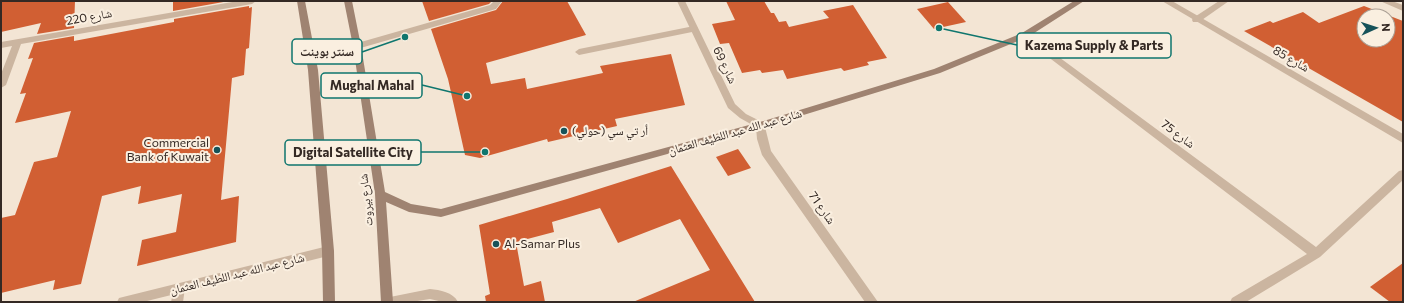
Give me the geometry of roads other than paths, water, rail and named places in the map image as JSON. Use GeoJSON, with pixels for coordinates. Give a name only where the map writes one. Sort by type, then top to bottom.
{"type":"FeatureCollection","features":[{"type":"Feature","properties":{"kind":"main road"},"geometry":{"type":"LineString","coordinates":[[301,1],[313,70],[328,251],[329,302]]}},
{"type":"Feature","properties":{"kind":"main road","name":"شارع بيروت"},"geometry":{"type":"LineString","coordinates":[[348,1],[357,46],[380,194],[389,302]]}},
{"type":"Feature","properties":{"kind":"main road","name":"شارع عبد الله عبد اللطيف العثمان"},"geometry":{"type":"LineString","coordinates":[[380,194],[409,208],[441,213],[762,126],[937,71],[1024,35],[1080,1]]}},
{"type":"Feature","properties":{"kind":"street","name":"شارع 220"},"geometry":{"type":"LineString","coordinates":[[1,45],[252,1]]}},
{"type":"Feature","properties":{"kind":"street"},"geometry":{"type":"LineString","coordinates":[[357,46],[493,7],[498,1]]}},
{"type":"Feature","properties":{"kind":"street","name":"شارع 69"},"geometry":{"type":"LineString","coordinates":[[682,1],[731,106],[743,116],[762,126]]}},
{"type":"Feature","properties":{"kind":"street","name":"شارع 85"},"geometry":{"type":"LineString","coordinates":[[1166,1],[1196,20],[1403,139]]}},
{"type":"Feature","properties":{"kind":"street"},"geometry":{"type":"LineString","coordinates":[[1196,20],[1225,1]]}},
{"type":"Feature","properties":{"kind":"street"},"geometry":{"type":"LineString","coordinates":[[1384,1],[1403,8]]}},
{"type":"Feature","properties":{"kind":"street"},"geometry":{"type":"LineString","coordinates":[[579,52],[694,29]]}},
{"type":"Feature","properties":{"kind":"street","name":"شارع 75"},"geometry":{"type":"LineString","coordinates":[[1024,35],[1316,254]]}},
{"type":"Feature","properties":{"kind":"street"},"geometry":{"type":"LineString","coordinates":[[1,85],[18,42]]}},
{"type":"Feature","properties":{"kind":"street","name":"شارع 71"},"geometry":{"type":"LineString","coordinates":[[762,126],[762,139],[766,152],[872,302]]}},
{"type":"Feature","properties":{"kind":"street"},"geometry":{"type":"LineString","coordinates":[[1236,302],[1316,254],[1403,174]]}},
{"type":"Feature","properties":{"kind":"street","name":"شارع عبد الله عبد اللطيف العثمان"},"geometry":{"type":"LineString","coordinates":[[123,302],[328,251]]}},
{"type":"Feature","properties":{"kind":"street"},"geometry":{"type":"LineString","coordinates":[[177,302],[179,288]]}},
{"type":"Feature","properties":{"kind":"street"},"geometry":{"type":"LineString","coordinates":[[389,302],[437,294],[452,302]]}},
{"type":"Feature","properties":{"kind":"place","name":"Kazema Supply & Parts"},"geometry":{"type":"Point","coordinates":[939,28]}},
{"type":"Feature","properties":{"kind":"place","name":"سنتر بوينت"},"geometry":{"type":"Point","coordinates":[405,37]}},
{"type":"Feature","properties":{"kind":"place","name":"Mughal Mahal"},"geometry":{"type":"Point","coordinates":[467,96]}},
{"type":"Feature","properties":{"kind":"place","name":"أر تي سي (حولي)"},"geometry":{"type":"Point","coordinates":[564,131]}},
{"type":"Feature","properties":{"kind":"place","name":"Commercial Bank of Kuwait"},"geometry":{"type":"Point","coordinates":[217,150]}},
{"type":"Feature","properties":{"kind":"place","name":"Digital Satellite City"},"geometry":{"type":"Point","coordinates":[485,152]}},
{"type":"Feature","properties":{"kind":"place","name":"Al-Samar Plus"},"geometry":{"type":"Point","coordinates":[496,244]}}]}
